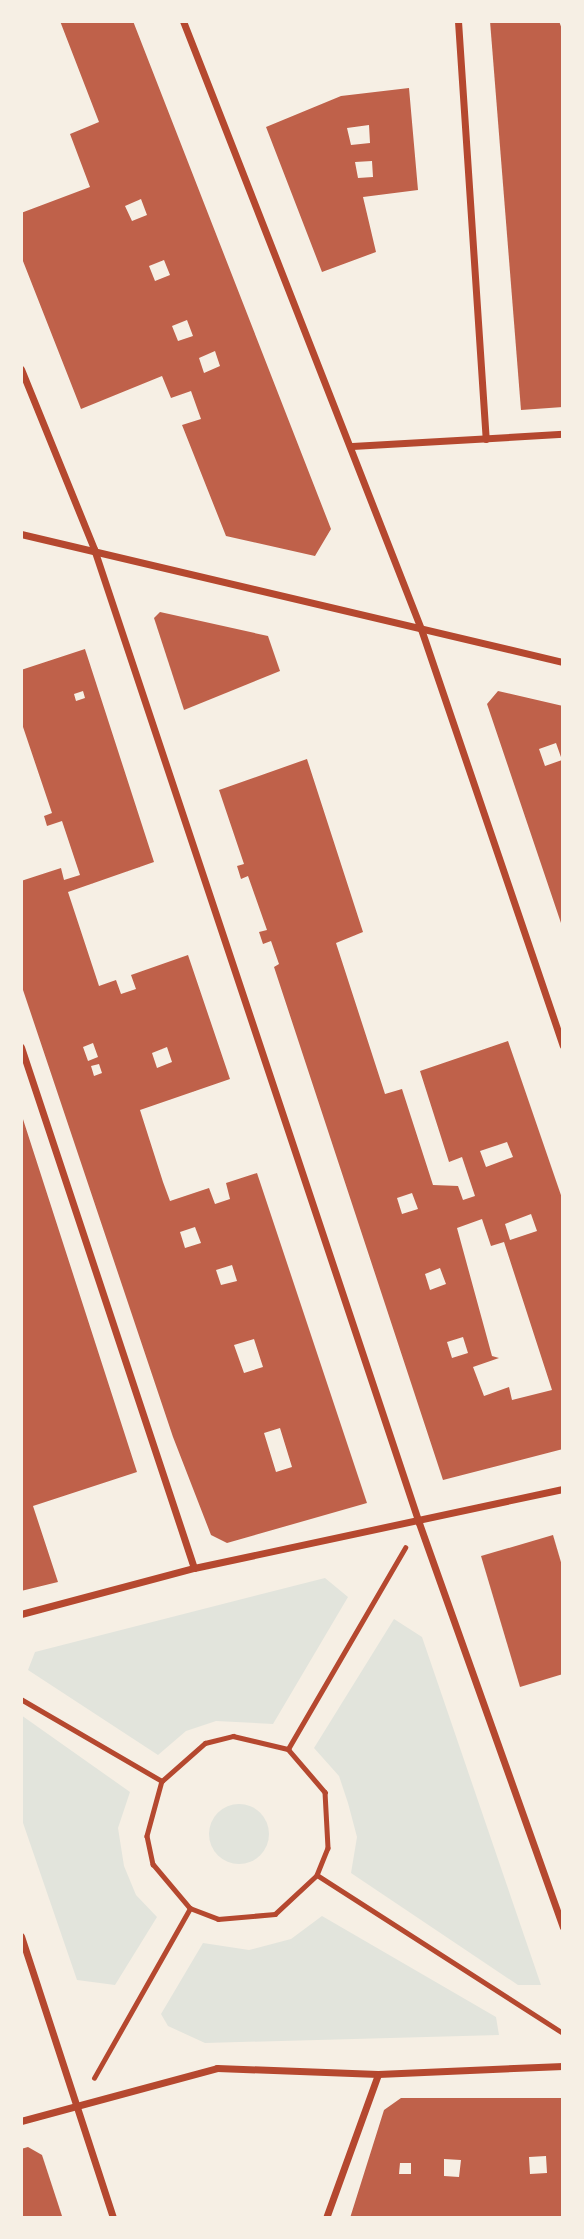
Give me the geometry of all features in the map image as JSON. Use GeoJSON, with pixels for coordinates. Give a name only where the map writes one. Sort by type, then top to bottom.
{"type":"FeatureCollection","features":[{"type":"Feature","properties":{"kind":"street"},"geometry":{"type":"LineString","coordinates":[[183,21],[352,446],[421,629],[563,1045]]}},
{"type":"Feature","properties":{"kind":"street"},"geometry":{"type":"LineString","coordinates":[[458,21],[486,439]]}},
{"type":"Feature","properties":{"kind":"street"},"geometry":{"type":"LineString","coordinates":[[21,369],[94,549],[419,1523],[563,1927]]}},
{"type":"Feature","properties":{"kind":"street"},"geometry":{"type":"LineString","coordinates":[[352,446],[563,434]]}},
{"type":"Feature","properties":{"kind":"street"},"geometry":{"type":"LineString","coordinates":[[21,534],[94,549],[563,662]]}},
{"type":"Feature","properties":{"kind":"street"},"geometry":{"type":"LineString","coordinates":[[21,1047],[194,1568]]}},
{"type":"Feature","properties":{"kind":"street"},"geometry":{"type":"LineString","coordinates":[[21,1614],[194,1568],[419,1523],[563,1489]]}},
{"type":"Feature","properties":{"kind":"street"},"geometry":{"type":"LineString","coordinates":[[21,1936],[113,2218]]}},
{"type":"Feature","properties":{"kind":"street"},"geometry":{"type":"LineString","coordinates":[[21,2121],[218,2068],[378,2074],[563,2066]]}},
{"type":"Feature","properties":{"kind":"street"},"geometry":{"type":"LineString","coordinates":[[326,2218],[378,2074]]}},
{"type":"Feature","properties":{"kind":"path"},"geometry":{"type":"LineString","coordinates":[[288,1749],[419,1523]]}},
{"type":"Feature","properties":{"kind":"path"},"geometry":{"type":"LineString","coordinates":[[21,1699],[162,1781]]}},
{"type":"Feature","properties":{"kind":"path"},"geometry":{"type":"LineString","coordinates":[[262,1738],[288,1749],[324,1792],[328,1848],[317,1875],[275,1914],[218,1919],[190,1908],[153,1864],[149,1816],[162,1781],[181,1758],[215,1741],[262,1738]]}},
{"type":"Feature","properties":{"kind":"path"},"geometry":{"type":"LineString","coordinates":[[317,1875],[563,2033]]}},
{"type":"Feature","properties":{"kind":"path"},"geometry":{"type":"LineString","coordinates":[[78,2105],[190,1908]]}},
{"type":"Feature","properties":{"kind":"shaded area"},"geometry":{"type":"Polygon","coordinates":[[[325,1578],[348,1597],[273,1724],[216,1721],[186,1731],[158,1755],[28,1670],[35,1652],[325,1578]]]}},
{"type":"Feature","properties":{"kind":"shaded area"},"geometry":{"type":"Polygon","coordinates":[[[394,1619],[422,1637],[541,1985],[518,1985],[351,1873],[357,1837],[348,1803],[339,1776],[314,1748],[394,1619]]]}},
{"type":"Feature","properties":{"kind":"shaded area"},"geometry":{"type":"Polygon","coordinates":[[[21,1715],[130,1792],[118,1828],[124,1866],[136,1895],[157,1917],[115,1985],[77,1980],[21,1817],[21,1715]]]}},
{"type":"Feature","properties":{"kind":"shaded area"},"geometry":{"type":"Polygon","coordinates":[[[239,1804],[256,1809],[264,1817],[269,1834],[264,1851],[256,1859],[239,1864],[222,1859],[214,1851],[209,1834],[214,1817],[222,1809],[239,1804]]]}},
{"type":"Feature","properties":{"kind":"shaded area"},"geometry":{"type":"Polygon","coordinates":[[[322,1916],[496,2017],[499,2035],[205,2043],[168,2026],[161,2014],[203,1943],[249,1950],[291,1939],[322,1916]]]}},
{"type":"Feature","properties":{"kind":"building"},"geometry":{"type":"Polygon","coordinates":[[[60,21],[133,21],[331,529],[315,556],[226,536],[182,425],[201,419],[191,391],[171,398],[162,376],[81,409],[21,256],[21,213],[90,187],[70,134],[99,122],[60,21]],[[141,199],[125,206],[132,221],[147,215],[141,199]],[[164,260],[149,266],[155,281],[170,275],[164,260]],[[187,320],[172,326],[178,341],[193,336],[187,320]],[[215,351],[199,358],[204,373],[220,366],[215,351]]]}},
{"type":"Feature","properties":{"kind":"building"},"geometry":{"type":"Polygon","coordinates":[[[490,21],[559,21],[563,32],[563,407],[521,410],[490,21]]]}},
{"type":"Feature","properties":{"kind":"building"},"geometry":{"type":"Polygon","coordinates":[[[409,88],[418,190],[363,197],[376,252],[322,272],[266,127],[341,96],[409,88]],[[369,125],[347,128],[351,145],[370,143],[369,125]],[[372,161],[355,162],[358,178],[373,177],[372,161]]]}},
{"type":"Feature","properties":{"kind":"building"},"geometry":{"type":"Polygon","coordinates":[[[160,612],[268,636],[280,671],[184,710],[154,618],[160,612]]]}},
{"type":"Feature","properties":{"kind":"building"},"geometry":{"type":"Polygon","coordinates":[[[85,649],[154,862],[68,892],[99,986],[116,980],[121,994],[136,989],[131,975],[188,955],[230,1079],[140,1110],[163,1182],[170,1201],[209,1188],[215,1204],[230,1199],[226,1183],[257,1173],[367,1503],[227,1543],[211,1535],[173,1437],[21,984],[21,881],[61,868],[64,880],[80,875],[62,821],[47,826],[44,816],[52,813],[21,721],[21,670],[85,649]],[[83,691],[74,694],[76,701],[85,698],[83,691]],[[93,1043],[83,1047],[88,1061],[98,1057],[93,1043]],[[167,1047],[152,1053],[157,1068],[172,1062],[167,1047]],[[99,1064],[91,1066],[94,1076],[102,1073],[99,1064]],[[195,1227],[180,1232],[185,1248],[201,1243],[195,1227]],[[232,1265],[216,1270],[221,1285],[237,1281],[232,1265]],[[254,1339],[234,1345],[244,1373],[263,1367],[254,1339]],[[280,1428],[264,1433],[276,1472],[292,1467],[280,1428]]]}},
{"type":"Feature","properties":{"kind":"building"},"geometry":{"type":"Polygon","coordinates":[[[498,691],[563,706],[563,929],[487,704],[498,691]],[[556,743],[539,749],[545,766],[562,760],[556,743]]]}},
{"type":"Feature","properties":{"kind":"building"},"geometry":{"type":"Polygon","coordinates":[[[307,759],[363,932],[336,943],[385,1094],[402,1089],[433,1185],[458,1186],[463,1200],[475,1196],[462,1157],[449,1162],[420,1071],[508,1041],[563,1201],[563,1449],[443,1480],[274,967],[279,964],[271,941],[263,944],[259,932],[267,930],[248,876],[241,879],[237,866],[244,864],[219,790],[307,759]],[[507,1142],[480,1151],[486,1167],[513,1157],[507,1142]],[[412,1193],[397,1198],[402,1214],[418,1209],[412,1193]],[[531,1214],[505,1224],[510,1240],[537,1231],[531,1214]],[[482,1219],[457,1228],[492,1356],[499,1358],[473,1367],[484,1396],[509,1387],[512,1400],[552,1390],[504,1242],[491,1246],[482,1219]],[[440,1268],[425,1274],[430,1290],[446,1284],[440,1268]],[[463,1337],[447,1342],[452,1358],[468,1353],[463,1337]]]}},
{"type":"Feature","properties":{"kind":"building"},"geometry":{"type":"Polygon","coordinates":[[[21,1113],[137,1472],[33,1506],[58,1582],[21,1591],[21,1113]]]}},
{"type":"Feature","properties":{"kind":"building"},"geometry":{"type":"Polygon","coordinates":[[[553,1535],[563,1569],[563,1674],[520,1687],[481,1556],[553,1535]]]}},
{"type":"Feature","properties":{"kind":"building"},"geometry":{"type":"Polygon","coordinates":[[[401,2098],[563,2098],[563,2218],[350,2218],[384,2110],[401,2098]],[[546,2156],[529,2157],[530,2174],[547,2173],[546,2156]],[[444,2159],[444,2176],[459,2177],[461,2160],[444,2159]],[[400,2163],[399,2174],[411,2174],[411,2163],[400,2163]]]}},
{"type":"Feature","properties":{"kind":"building"},"geometry":{"type":"Polygon","coordinates":[[[28,2147],[42,2155],[62,2216],[21,2218],[21,2149],[28,2147]]]}}]}
